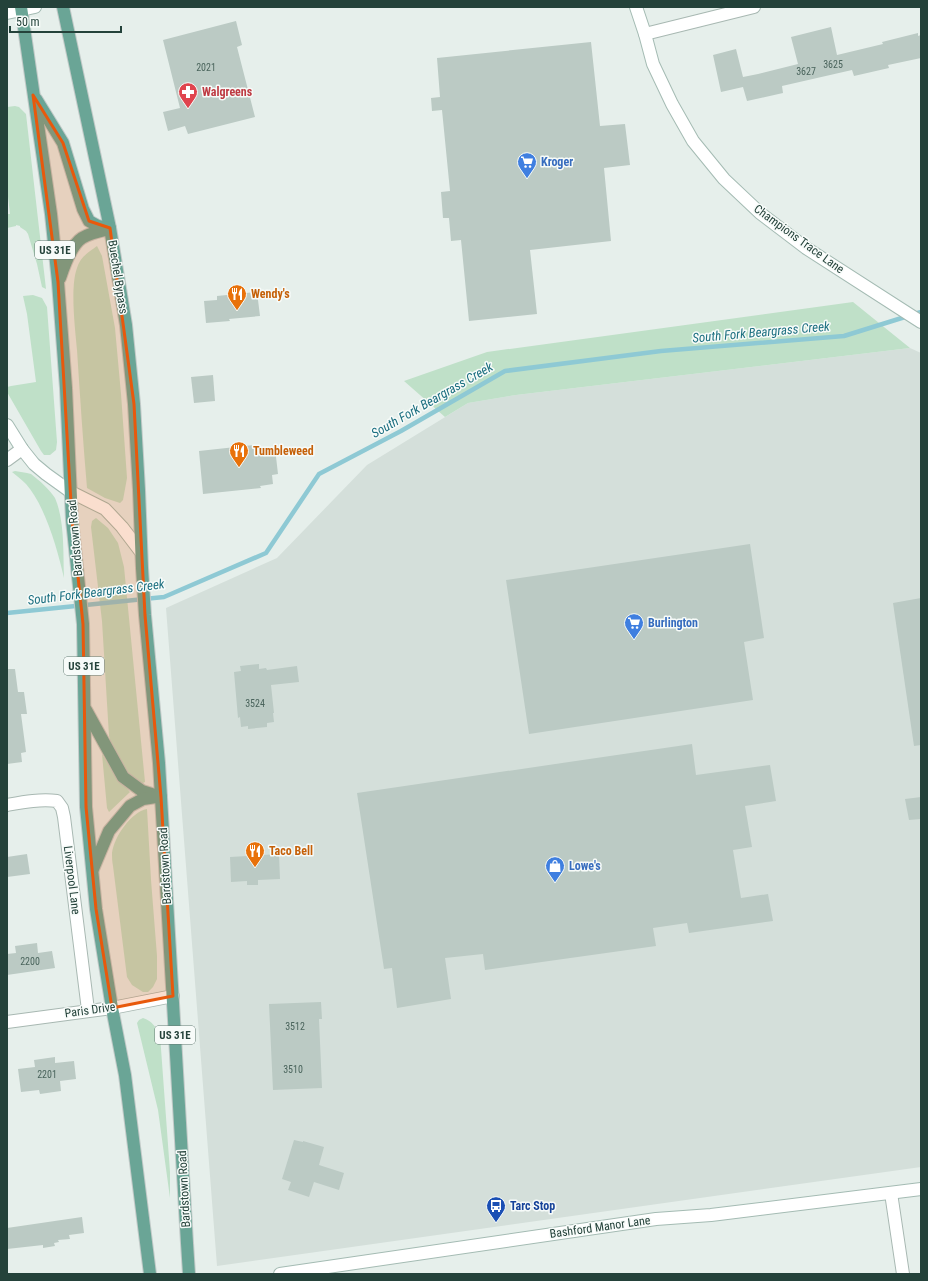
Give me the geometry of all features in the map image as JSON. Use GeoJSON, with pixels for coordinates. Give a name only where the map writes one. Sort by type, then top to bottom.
{"type":"FeatureCollection","features":[{"type":"Feature","properties":{"kind":"main road","name":"Buechel Bypass"},"geometry":{"type":"LineString","coordinates":[[63,7],[110,228],[126,325],[134,404],[141,552]]}},
{"type":"Feature","properties":{"kind":"main road","name":"US 31E"},"geometry":{"type":"LineString","coordinates":[[21,8],[51,214],[66,388],[71,492]]}},
{"type":"Feature","properties":{"kind":"main road"},"geometry":{"type":"LineString","coordinates":[[33,94],[63,143],[88,221],[98,226],[110,228]]}},
{"type":"Feature","properties":{"kind":"main road"},"geometry":{"type":"LineString","coordinates":[[58,282],[66,260],[77,242],[92,234],[110,228]]}},
{"type":"Feature","properties":{"kind":"main road","name":"Bardstown Road"},"geometry":{"type":"LineString","coordinates":[[71,492],[83,624],[86,807],[92,871],[96,909],[112,1008],[125,1074],[150,1274]]}},
{"type":"Feature","properties":{"kind":"main road","name":"Bardstown Road"},"geometry":{"type":"LineString","coordinates":[[141,552],[161,797],[186,1244],[189,1274]]}},
{"type":"Feature","properties":{"kind":"main road"},"geometry":{"type":"LineString","coordinates":[[84,708],[123,777],[142,791],[161,797]]}},
{"type":"Feature","properties":{"kind":"main road"},"geometry":{"type":"LineString","coordinates":[[92,871],[109,831],[130,806],[143,799],[161,797]]}},
{"type":"Feature","properties":{"kind":"street"},"geometry":{"type":"LineString","coordinates":[[7,13],[21,8],[34,7]]}},
{"type":"Feature","properties":{"kind":"street","name":"Champions Trace Lane"},"geometry":{"type":"LineString","coordinates":[[636,7],[653,64],[672,104],[693,141],[724,179],[760,213],[806,248],[921,322]]}},
{"type":"Feature","properties":{"kind":"street"},"geometry":{"type":"LineString","coordinates":[[645,34],[754,7]]}},
{"type":"Feature","properties":{"kind":"street","name":"Bardstown Road"},"geometry":{"type":"LineString","coordinates":[[7,425],[22,449],[34,464],[71,492],[105,509],[122,527],[141,552]]}},
{"type":"Feature","properties":{"kind":"street"},"geometry":{"type":"LineString","coordinates":[[7,460],[22,449]]}},
{"type":"Feature","properties":{"kind":"street","name":"Liverpool Lane"},"geometry":{"type":"LineString","coordinates":[[7,804],[49,800],[57,802],[62,808],[88,1010]]}},
{"type":"Feature","properties":{"kind":"street","name":"Paris Drive"},"geometry":{"type":"LineString","coordinates":[[7,1022],[112,1008],[173,996]]}},
{"type":"Feature","properties":{"kind":"street","name":"Bashford Manor Lane"},"geometry":{"type":"LineString","coordinates":[[280,1274],[656,1219],[711,1215],[921,1189]]}},
{"type":"Feature","properties":{"kind":"street"},"geometry":{"type":"LineString","coordinates":[[891,1193],[903,1274]]}},
{"type":"Feature","properties":{"kind":"highlighted area"},"geometry":{"type":"Polygon","coordinates":[[[33,95],[63,143],[89,221],[110,228],[134,404],[145,615],[161,797],[173,996],[112,1008],[96,909],[86,807],[83,624],[72,520],[58,282],[33,95]]]}},
{"type":"Feature","properties":{"kind":"shaded area"},"geometry":{"type":"Polygon","coordinates":[[[910,348],[921,353],[921,1167],[217,1266],[166,608],[277,558],[367,465],[468,403],[516,395],[910,348]]]}},
{"type":"Feature","properties":{"kind":"green space"},"geometry":{"type":"Polygon","coordinates":[[[7,107],[19,107],[26,114],[46,289],[42,287],[28,234],[20,226],[16,225],[7,228],[7,214],[10,214],[7,188],[7,107]]]}},
{"type":"Feature","properties":{"kind":"green space"},"geometry":{"type":"Polygon","coordinates":[[[97,246],[102,256],[115,328],[121,394],[127,478],[123,500],[120,503],[105,498],[87,488],[73,296],[78,264],[85,255],[97,246]]]}},
{"type":"Feature","properties":{"kind":"green space"},"geometry":{"type":"Polygon","coordinates":[[[33,295],[42,298],[47,307],[57,442],[56,450],[50,455],[44,455],[41,451],[7,392],[7,387],[36,382],[27,314],[23,296],[33,295]]]}},
{"type":"Feature","properties":{"kind":"green space"},"geometry":{"type":"Polygon","coordinates":[[[853,302],[910,348],[516,395],[468,403],[445,417],[404,381],[487,352],[853,302]]]}},
{"type":"Feature","properties":{"kind":"green space"},"geometry":{"type":"Polygon","coordinates":[[[15,471],[31,474],[44,485],[55,498],[62,527],[64,578],[45,516],[33,493],[26,484],[12,472],[15,471]]]}},
{"type":"Feature","properties":{"kind":"green space"},"geometry":{"type":"Polygon","coordinates":[[[96,518],[108,528],[118,543],[124,567],[145,782],[141,784],[124,769],[120,763],[109,736],[102,621],[91,527],[92,521],[96,518]]]}},
{"type":"Feature","properties":{"kind":"green space"},"geometry":{"type":"Polygon","coordinates":[[[102,754],[114,773],[130,792],[109,812],[107,808],[102,754]]]}},
{"type":"Feature","properties":{"kind":"green space"},"geometry":{"type":"Polygon","coordinates":[[[147,809],[157,956],[157,979],[153,987],[148,992],[143,992],[132,985],[127,977],[112,853],[116,840],[124,826],[135,815],[147,809]]]}},
{"type":"Feature","properties":{"kind":"green space"},"geometry":{"type":"Polygon","coordinates":[[[143,1018],[149,1021],[157,1029],[160,1035],[170,1172],[170,1198],[158,1110],[137,1023],[143,1018]]]}},
{"type":"Feature","properties":{"kind":"building","name":"Walgreens"},"geometry":{"type":"Polygon","coordinates":[[[236,21],[242,45],[237,47],[255,117],[188,134],[185,126],[168,131],[163,112],[180,108],[163,40],[236,21]]]}},
{"type":"Feature","properties":{"kind":"building"},"geometry":{"type":"Polygon","coordinates":[[[831,27],[837,55],[883,44],[882,42],[918,33],[918,36],[921,35],[921,58],[888,65],[889,68],[854,76],[852,70],[782,86],[783,93],[747,101],[743,87],[721,92],[713,55],[736,49],[743,77],[758,74],[798,64],[791,37],[831,27]]]}},
{"type":"Feature","properties":{"kind":"building","name":"Kroger"},"geometry":{"type":"Polygon","coordinates":[[[591,42],[600,126],[625,124],[630,165],[604,168],[611,241],[530,250],[537,314],[469,321],[461,240],[451,241],[449,218],[443,218],[441,192],[450,191],[442,110],[432,111],[431,98],[440,97],[437,58],[591,42]]]}},
{"type":"Feature","properties":{"kind":"building","name":"Wendy's"},"geometry":{"type":"Polygon","coordinates":[[[257,292],[260,316],[206,323],[204,301],[217,300],[217,296],[257,292]]]}},
{"type":"Feature","properties":{"kind":"building"},"geometry":{"type":"Polygon","coordinates":[[[213,375],[215,401],[194,403],[191,377],[213,375]]]}},
{"type":"Feature","properties":{"kind":"building","name":"Tumbleweed"},"geometry":{"type":"Polygon","coordinates":[[[254,445],[255,450],[275,448],[278,474],[272,475],[273,484],[260,486],[261,488],[203,494],[199,451],[254,445]]]}},
{"type":"Feature","properties":{"kind":"building","name":"Burlington"},"geometry":{"type":"Polygon","coordinates":[[[750,544],[764,638],[744,642],[753,700],[529,734],[506,580],[750,544]]]}},
{"type":"Feature","properties":{"kind":"building"},"geometry":{"type":"Polygon","coordinates":[[[921,598],[921,745],[914,746],[893,603],[921,598]]]}},
{"type":"Feature","properties":{"kind":"building"},"geometry":{"type":"Polygon","coordinates":[[[259,664],[259,669],[266,668],[267,670],[297,666],[299,682],[271,685],[274,722],[267,723],[267,727],[248,729],[248,726],[241,727],[240,717],[238,718],[234,672],[241,671],[240,666],[259,664]]]}},
{"type":"Feature","properties":{"kind":"building"},"geometry":{"type":"Polygon","coordinates":[[[7,669],[15,669],[18,692],[24,692],[27,714],[21,714],[26,752],[21,753],[22,762],[7,764],[7,669]]]}},
{"type":"Feature","properties":{"kind":"building","name":"Lowe's"},"geometry":{"type":"Polygon","coordinates":[[[692,744],[696,775],[770,765],[776,801],[745,806],[752,847],[733,850],[741,898],[768,894],[773,921],[689,933],[687,923],[653,928],[656,946],[485,970],[483,954],[445,958],[451,999],[397,1008],[392,968],[384,969],[357,793],[692,744]]]}},
{"type":"Feature","properties":{"kind":"building"},"geometry":{"type":"Polygon","coordinates":[[[921,797],[921,819],[909,820],[905,799],[921,797]]]}},
{"type":"Feature","properties":{"kind":"building"},"geometry":{"type":"Polygon","coordinates":[[[27,854],[30,874],[7,877],[7,857],[27,854]]]}},
{"type":"Feature","properties":{"kind":"building","name":"Taco Bell"},"geometry":{"type":"Polygon","coordinates":[[[279,854],[280,879],[258,880],[258,885],[247,885],[247,881],[231,882],[230,857],[279,854]]]}},
{"type":"Feature","properties":{"kind":"building"},"geometry":{"type":"Polygon","coordinates":[[[37,943],[38,953],[52,951],[55,968],[7,975],[7,954],[16,953],[15,946],[37,943]]]}},
{"type":"Feature","properties":{"kind":"building"},"geometry":{"type":"Polygon","coordinates":[[[321,1002],[322,1019],[319,1019],[322,1088],[273,1090],[269,1004],[321,1002]]]}},
{"type":"Feature","properties":{"kind":"building"},"geometry":{"type":"Polygon","coordinates":[[[55,1057],[55,1063],[74,1061],[76,1079],[60,1081],[61,1091],[40,1094],[39,1090],[21,1092],[18,1069],[35,1067],[34,1060],[55,1057]]]}},
{"type":"Feature","properties":{"kind":"building"},"geometry":{"type":"Polygon","coordinates":[[[294,1140],[324,1147],[319,1165],[344,1173],[339,1190],[314,1182],[309,1197],[288,1190],[291,1182],[282,1179],[294,1140]]]}},
{"type":"Feature","properties":{"kind":"building"},"geometry":{"type":"Polygon","coordinates":[[[82,1217],[84,1233],[69,1235],[70,1239],[58,1240],[59,1242],[54,1243],[55,1246],[43,1248],[43,1245],[7,1249],[7,1228],[82,1217]]]}},
{"type":"Feature","properties":{"kind":"waterway","name":"South Fork Beargrass Creek"},"geometry":{"type":"LineString","coordinates":[[7,613],[164,597],[266,553],[319,474],[401,431],[505,371],[661,351],[844,336],[921,312]]}},
{"type":"Feature","properties":{"kind":"place","name":"Walgreens"},"geometry":{"type":"Point","coordinates":[188,109]}},
{"type":"Feature","properties":{"kind":"place","name":"Kroger"},"geometry":{"type":"Point","coordinates":[527,179]}},
{"type":"Feature","properties":{"kind":"place","name":"Wendy's"},"geometry":{"type":"Point","coordinates":[237,311]}},
{"type":"Feature","properties":{"kind":"place","name":"Tumbleweed"},"geometry":{"type":"Point","coordinates":[239,468]}},
{"type":"Feature","properties":{"kind":"place","name":"Burlington"},"geometry":{"type":"Point","coordinates":[634,640]}},
{"type":"Feature","properties":{"kind":"place","name":"Taco Bell"},"geometry":{"type":"Point","coordinates":[255,868]}},
{"type":"Feature","properties":{"kind":"place","name":"Lowe's"},"geometry":{"type":"Point","coordinates":[555,883]}},
{"type":"Feature","properties":{"kind":"place","name":"Tarc Stop"},"geometry":{"type":"Point","coordinates":[496,1223]}}]}
